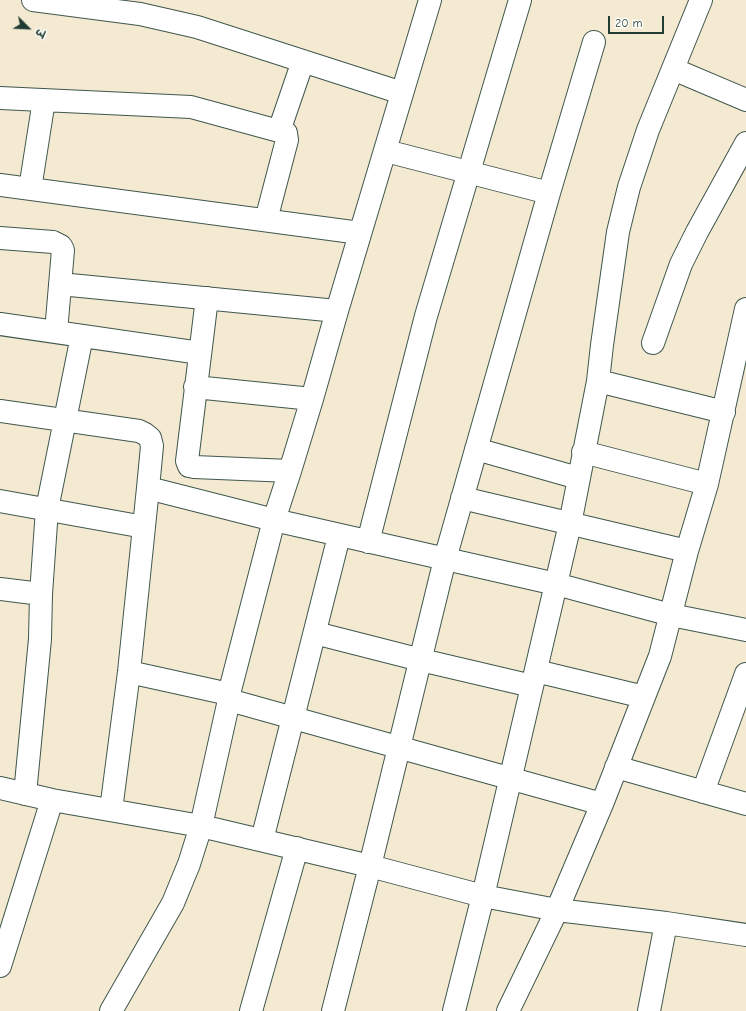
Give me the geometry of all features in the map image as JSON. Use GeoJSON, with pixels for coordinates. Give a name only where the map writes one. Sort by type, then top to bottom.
{"type":"FeatureCollection","features":[{"type":"Feature","properties":{"kind":"street"},"geometry":{"type":"LineString","coordinates":[[34,0],[140,14],[174,21],[197,27],[402,93]]}},
{"type":"Feature","properties":{"kind":"street"},"geometry":{"type":"LineString","coordinates":[[368,542],[426,316],[520,0]]}},
{"type":"Feature","properties":{"kind":"street"},"geometry":{"type":"LineString","coordinates":[[454,1011],[483,896],[570,524],[598,381],[618,232],[629,187],[648,130],[701,0]]}},
{"type":"Feature","properties":{"kind":"street"},"geometry":{"type":"LineString","coordinates":[[111,1011],[173,903],[189,864],[201,826],[229,697],[274,520],[290,472],[360,233],[386,151],[426,1]]}},
{"type":"Feature","properties":{"kind":"street"},"geometry":{"type":"LineString","coordinates":[[332,1011],[370,866],[445,560],[549,192],[594,42]]}},
{"type":"Feature","properties":{"kind":"street"},"geometry":{"type":"LineString","coordinates":[[279,131],[303,61]]}},
{"type":"Feature","properties":{"kind":"street"},"geometry":{"type":"LineString","coordinates":[[673,69],[746,100]]}},
{"type":"Feature","properties":{"kind":"street"},"geometry":{"type":"LineString","coordinates":[[0,98],[191,107],[286,133],[287,140],[266,220]]}},
{"type":"Feature","properties":{"kind":"street"},"geometry":{"type":"LineString","coordinates":[[30,189],[44,100]]}},
{"type":"Feature","properties":{"kind":"street"},"geometry":{"type":"LineString","coordinates":[[653,343],[681,264],[746,143]]}},
{"type":"Feature","properties":{"kind":"street"},"geometry":{"type":"LineString","coordinates":[[386,151],[549,192]]}},
{"type":"Feature","properties":{"kind":"street"},"geometry":{"type":"LineString","coordinates":[[0,185],[360,233]]}},
{"type":"Feature","properties":{"kind":"street"},"geometry":{"type":"LineString","coordinates":[[0,238],[53,242],[61,246],[63,250],[56,332]]}},
{"type":"Feature","properties":{"kind":"street"},"geometry":{"type":"LineString","coordinates":[[60,284],[337,311]]}},
{"type":"Feature","properties":{"kind":"street"},"geometry":{"type":"LineString","coordinates":[[207,298],[186,456],[189,466],[290,472]]}},
{"type":"Feature","properties":{"kind":"street"},"geometry":{"type":"LineString","coordinates":[[508,1011],[557,910],[602,804],[660,656],[687,551],[707,484],[746,309]]}},
{"type":"Feature","properties":{"kind":"street"},"geometry":{"type":"LineString","coordinates":[[0,324],[200,353]]}},
{"type":"Feature","properties":{"kind":"street"},"geometry":{"type":"LineString","coordinates":[[25,794],[40,639],[41,594],[47,509],[82,336]]}},
{"type":"Feature","properties":{"kind":"street"},"geometry":{"type":"LineString","coordinates":[[598,381],[724,412]]}},
{"type":"Feature","properties":{"kind":"street"},"geometry":{"type":"LineString","coordinates":[[195,387],[312,399]]}},
{"type":"Feature","properties":{"kind":"street"},"geometry":{"type":"LineString","coordinates":[[0,411],[139,431],[150,438],[152,446],[129,672],[111,810]]}},
{"type":"Feature","properties":{"kind":"street"},"geometry":{"type":"LineString","coordinates":[[476,450],[578,478]]}},
{"type":"Feature","properties":{"kind":"street"},"geometry":{"type":"LineString","coordinates":[[583,452],[707,484]]}},
{"type":"Feature","properties":{"kind":"street"},"geometry":{"type":"LineString","coordinates":[[148,488],[340,536],[556,584],[671,615],[746,630]]}},
{"type":"Feature","properties":{"kind":"street"},"geometry":{"type":"LineString","coordinates":[[462,498],[687,551]]}},
{"type":"Feature","properties":{"kind":"street"},"geometry":{"type":"LineString","coordinates":[[0,501],[144,527]]}},
{"type":"Feature","properties":{"kind":"street"},"geometry":{"type":"LineString","coordinates":[[262,840],[340,536]]}},
{"type":"Feature","properties":{"kind":"street"},"geometry":{"type":"LineString","coordinates":[[0,589],[41,594]]}},
{"type":"Feature","properties":{"kind":"street"},"geometry":{"type":"LineString","coordinates":[[315,633],[421,660],[644,697]]}},
{"type":"Feature","properties":{"kind":"street"},"geometry":{"type":"LineString","coordinates":[[129,672],[229,697],[293,719],[602,804]]}},
{"type":"Feature","properties":{"kind":"street"},"geometry":{"type":"LineString","coordinates":[[704,792],[746,674]]}},
{"type":"Feature","properties":{"kind":"street"},"geometry":{"type":"LineString","coordinates":[[616,767],[746,804]]}},
{"type":"Feature","properties":{"kind":"street"},"geometry":{"type":"LineString","coordinates":[[0,788],[52,800],[201,826],[370,866],[483,896],[557,910],[666,923],[746,935]]}},
{"type":"Feature","properties":{"kind":"street"},"geometry":{"type":"LineString","coordinates":[[0,966],[8,915],[52,800]]}},
{"type":"Feature","properties":{"kind":"street"},"geometry":{"type":"LineString","coordinates":[[250,1011],[297,848]]}},
{"type":"Feature","properties":{"kind":"street"},"geometry":{"type":"LineString","coordinates":[[649,1011],[666,923]]}}]}
